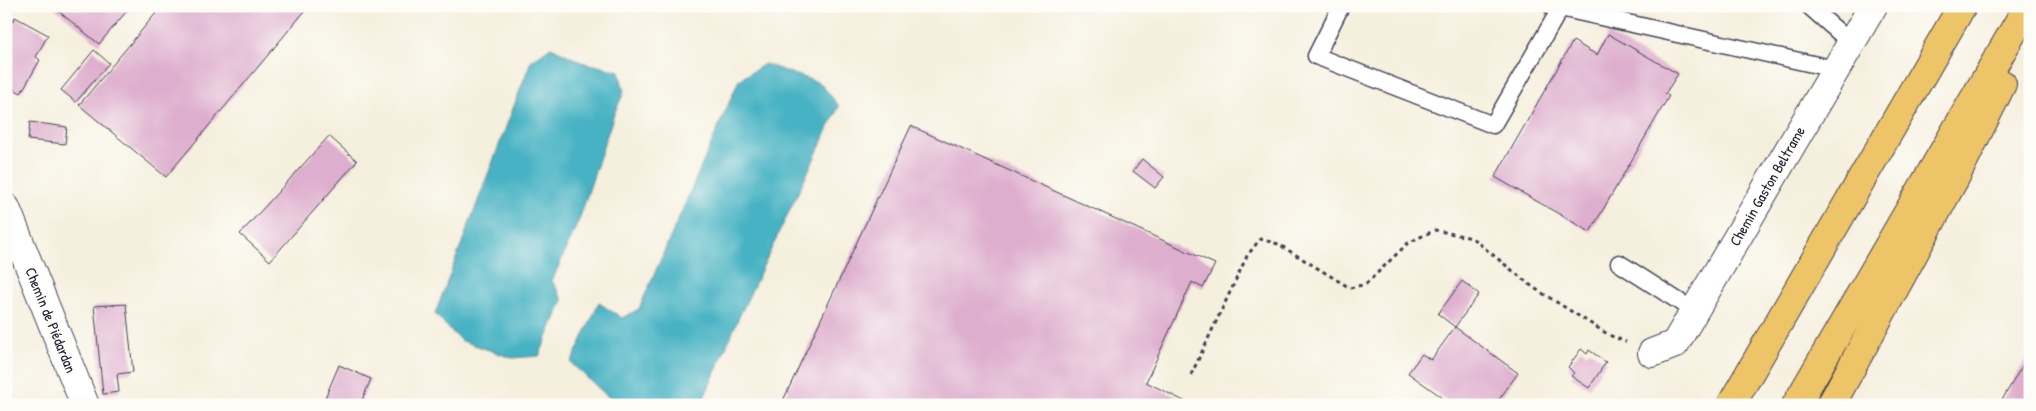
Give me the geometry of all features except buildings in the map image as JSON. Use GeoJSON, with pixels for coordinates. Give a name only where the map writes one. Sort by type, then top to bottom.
{"type":"FeatureCollection","features":[{"type":"Feature","properties":{"kind":"highway"},"geometry":{"type":"LineString","coordinates":[[1730,405],[1962,6]]}},
{"type":"Feature","properties":{"kind":"highway"},"geometry":{"type":"LineString","coordinates":[[1796,405],[2028,6]]}},
{"type":"Feature","properties":{"kind":"highway"},"geometry":{"type":"LineString","coordinates":[[1831,405],[1956,176],[2030,29]]}},
{"type":"Feature","properties":{"kind":"highway"},"geometry":{"type":"LineString","coordinates":[[1722,405],[1806,272]]}},
{"type":"Feature","properties":{"kind":"street","name":"Chemin Gaston Beltrame"},"geometry":{"type":"LineString","coordinates":[[1652,353],[1675,344],[1873,6]]}},
{"type":"Feature","properties":{"kind":"street","name":"Chemin de Piédardan"},"geometry":{"type":"LineString","coordinates":[[6,208],[85,405]]}},
{"type":"Feature","properties":{"kind":"lane"},"geometry":{"type":"LineString","coordinates":[[1341,6],[1316,56],[1493,125],[1555,8],[1835,69]]}},
{"type":"Feature","properties":{"kind":"lane"},"geometry":{"type":"LineString","coordinates":[[1809,6],[1851,42]]}},
{"type":"Feature","properties":{"kind":"lane"},"geometry":{"type":"LineString","coordinates":[[1619,263],[1694,311]]}},
{"type":"Feature","properties":{"kind":"path"},"geometry":{"type":"LineString","coordinates":[[1191,375],[1247,256],[1260,239],[1278,244],[1350,288],[1366,284],[1408,242],[1435,230],[1472,238],[1534,288],[1609,335],[1652,353]]}},
{"type":"Feature","properties":{"kind":"water"},"geometry":{"type":"Polygon","coordinates":[[[551,47],[581,62],[619,71],[624,92],[614,114],[579,220],[552,281],[563,300],[539,356],[512,358],[460,340],[435,314],[531,61],[551,47]]]}},
{"type":"Feature","properties":{"kind":"water"},"geometry":{"type":"Polygon","coordinates":[[[765,64],[820,83],[839,106],[739,317],[701,405],[617,405],[571,363],[599,303],[622,318],[639,309],[739,80],[765,64]]]}}]}
